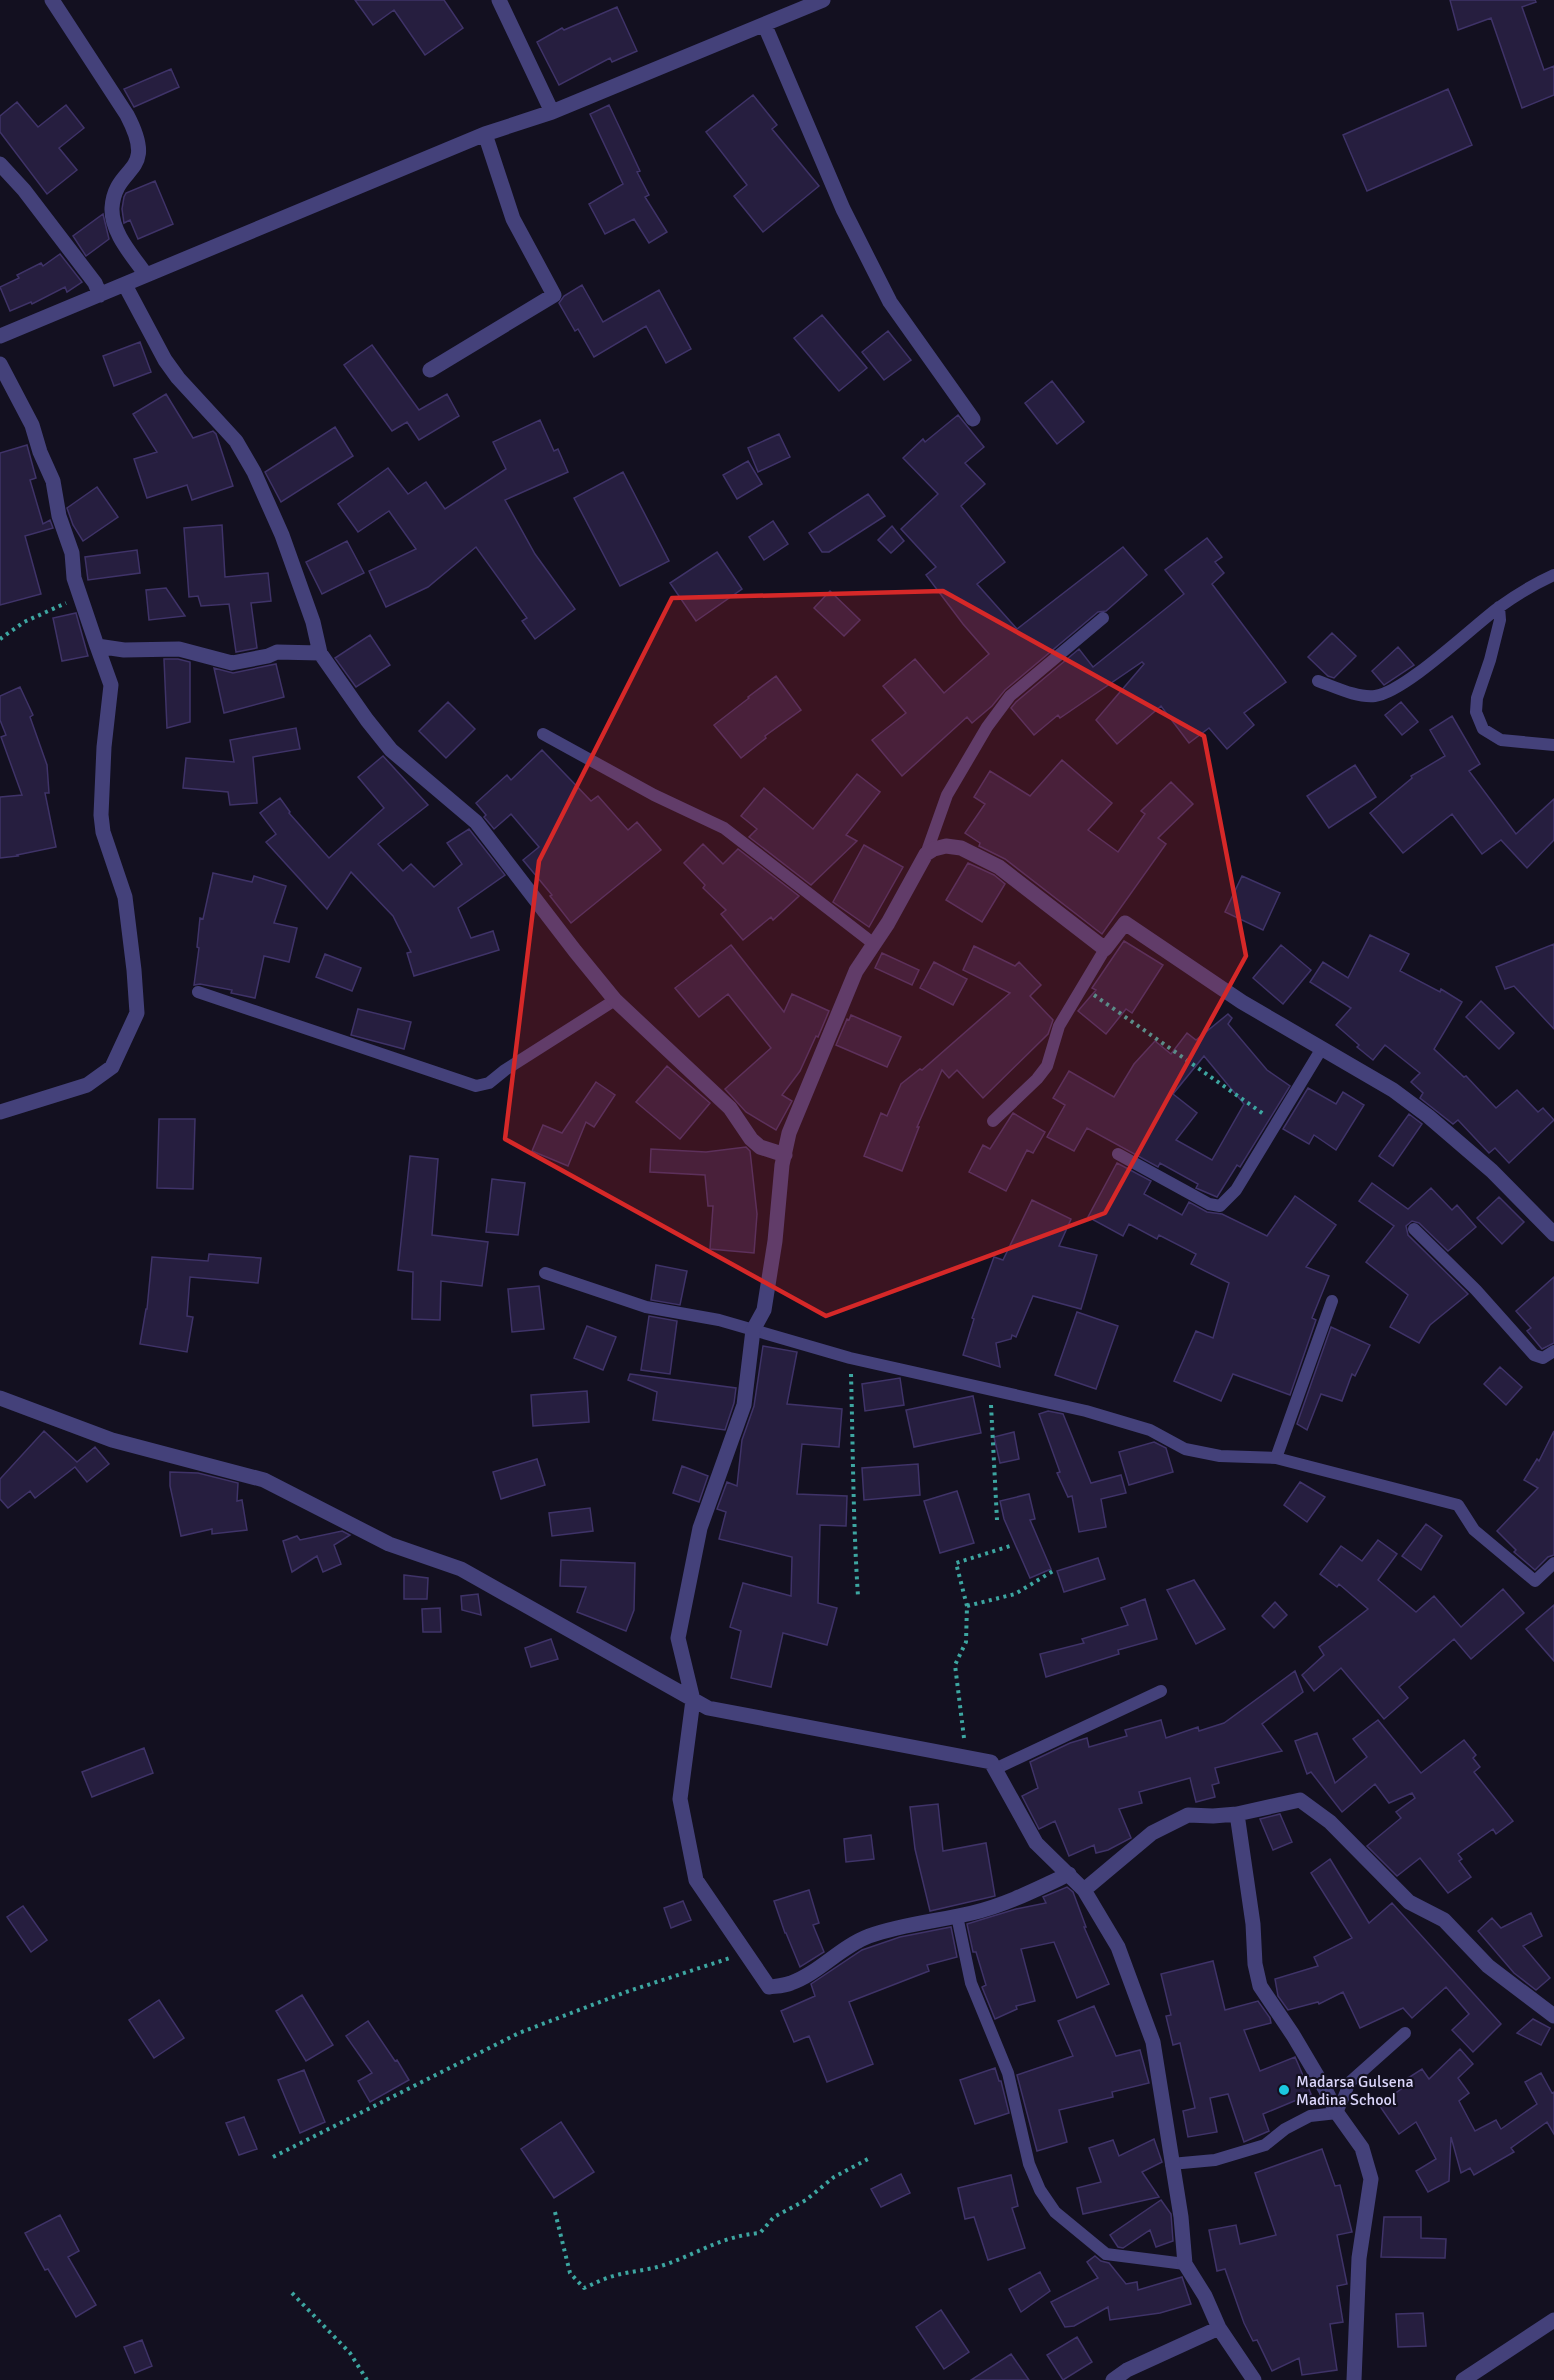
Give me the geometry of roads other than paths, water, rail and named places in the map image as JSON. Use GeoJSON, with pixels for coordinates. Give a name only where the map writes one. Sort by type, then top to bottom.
{"type":"FeatureCollection","features":[{"type":"Feature","properties":{"kind":"street"},"geometry":{"type":"LineString","coordinates":[[52,0],[127,115],[136,133],[140,148],[138,161],[118,188],[112,208],[120,237],[146,275]]}},
{"type":"Feature","properties":{"kind":"street"},"geometry":{"type":"LineString","coordinates":[[499,0],[552,112]]}},
{"type":"Feature","properties":{"kind":"street"},"geometry":{"type":"LineString","coordinates":[[0,336],[485,134],[552,112],[765,26],[823,0]]}},
{"type":"Feature","properties":{"kind":"street"},"geometry":{"type":"LineString","coordinates":[[765,26],[843,209],[890,302],[973,419]]}},
{"type":"Feature","properties":{"kind":"street"},"geometry":{"type":"LineString","coordinates":[[430,370],[554,295],[513,219],[485,134]]}},
{"type":"Feature","properties":{"kind":"street"},"geometry":{"type":"LineString","coordinates":[[0,164],[39,208],[95,283],[100,295]]}},
{"type":"Feature","properties":{"kind":"street"},"geometry":{"type":"LineString","coordinates":[[125,285],[165,360],[178,378],[236,441],[254,472],[282,535],[313,622],[320,652],[391,750],[476,822],[615,1000],[730,1108],[751,1139],[760,1147],[785,1155]]}},
{"type":"Feature","properties":{"kind":"street"},"geometry":{"type":"LineString","coordinates":[[0,364],[32,425],[40,452],[53,481],[59,516],[72,553],[74,578],[111,686],[104,747],[101,815],[103,832],[125,897],[136,1013],[112,1067],[87,1085],[0,1112]]}},
{"type":"Feature","properties":{"kind":"street"},"geometry":{"type":"LineString","coordinates":[[97,646],[124,650],[179,649],[232,663],[262,658],[277,652],[320,652]]}},
{"type":"Feature","properties":{"kind":"street"},"geometry":{"type":"LineString","coordinates":[[1069,1874],[1006,1903],[957,1916],[902,1926],[868,1936],[842,1949],[806,1976],[790,1984],[769,1987],[696,1880],[680,1799],[693,1700],[678,1638],[700,1528],[744,1405],[753,1330],[764,1310],[789,1133],[856,971],[926,854],[946,846],[961,848],[999,867],[1105,949],[1125,923],[1242,1002],[1393,1090],[1428,1116],[1492,1171],[1554,1234]]}},
{"type":"Feature","properties":{"kind":"street"},"geometry":{"type":"LineString","coordinates":[[0,1398],[112,1440],[264,1480],[389,1544],[461,1569],[708,1708],[991,1762],[1036,1843],[1084,1890],[1118,1947],[1153,2042],[1181,2217],[1185,2264],[1205,2296],[1220,2328],[1254,2380]]}},
{"type":"Feature","properties":{"kind":"street"},"geometry":{"type":"LineString","coordinates":[[1084,1890],[1152,1833],[1188,1815],[1238,1814],[1300,1800],[1330,1822],[1409,1902],[1444,1920],[1488,1966],[1554,2016]]}},
{"type":"Feature","properties":{"kind":"street"},"geometry":{"type":"LineString","coordinates":[[1238,1814],[1253,1924],[1255,1964],[1260,1986],[1299,2044],[1337,2113],[1362,2148],[1371,2179],[1359,2258],[1354,2380]]}},
{"type":"Feature","properties":{"kind":"street"},"geometry":{"type":"LineString","coordinates":[[1463,2380],[1554,2320]]}},
{"type":"Feature","properties":{"kind":"street"},"geometry":{"type":"LineString","coordinates":[[1113,2380],[1127,2370],[1220,2328]]}},
{"type":"Feature","properties":{"kind":"lane"},"geometry":{"type":"LineString","coordinates":[[1318,681],[1365,696],[1377,696],[1390,692],[1409,680],[1499,607],[1529,587],[1554,575]]}},
{"type":"Feature","properties":{"kind":"lane"},"geometry":{"type":"LineString","coordinates":[[1499,607],[1500,620],[1490,660],[1476,698],[1476,712],[1483,729],[1501,740],[1554,745]]}},
{"type":"Feature","properties":{"kind":"lane"},"geometry":{"type":"LineString","coordinates":[[926,854],[947,795],[987,727],[1010,696],[1103,618]]}},
{"type":"Feature","properties":{"kind":"lane"},"geometry":{"type":"LineString","coordinates":[[543,734],[654,795],[724,828],[874,944]]}},
{"type":"Feature","properties":{"kind":"lane"},"geometry":{"type":"LineString","coordinates":[[993,1121],[1037,1079],[1047,1066],[1059,1026],[1105,949]]}},
{"type":"Feature","properties":{"kind":"lane"},"geometry":{"type":"LineString","coordinates":[[198,992],[476,1086],[489,1083],[505,1070],[615,1000]]}},
{"type":"Feature","properties":{"kind":"lane"},"geometry":{"type":"LineString","coordinates":[[1118,1154],[1209,1204],[1220,1206],[1236,1190],[1322,1048]]}},
{"type":"Feature","properties":{"kind":"lane"},"geometry":{"type":"LineString","coordinates":[[1414,1229],[1476,1290],[1534,1355],[1543,1358],[1554,1352]]}},
{"type":"Feature","properties":{"kind":"lane"},"geometry":{"type":"LineString","coordinates":[[545,1273],[646,1307],[719,1320],[850,1358],[1086,1411],[1150,1430],[1185,1449],[1220,1456],[1276,1458],[1458,1505],[1474,1530],[1535,1581],[1554,1563]]}},
{"type":"Feature","properties":{"kind":"lane"},"geometry":{"type":"LineString","coordinates":[[1276,1458],[1332,1301]]}},
{"type":"Feature","properties":{"kind":"lane"},"geometry":{"type":"LineString","coordinates":[[995,1769],[1161,1691]]}},
{"type":"Feature","properties":{"kind":"lane"},"geometry":{"type":"LineString","coordinates":[[957,1916],[971,1983],[1008,2073],[1029,2164],[1045,2198],[1055,2212],[1106,2254],[1185,2264]]}},
{"type":"Feature","properties":{"kind":"lane"},"geometry":{"type":"LineString","coordinates":[[1171,2164],[1215,2160],[1266,2145],[1285,2129],[1310,2116],[1337,2113],[1350,2082],[1405,2033]]}},
{"type":"Feature","properties":{"kind":"place","name":"Madarsa Gulsena Madina School"},"geometry":{"type":"Point","coordinates":[1284,2090]}}]}
